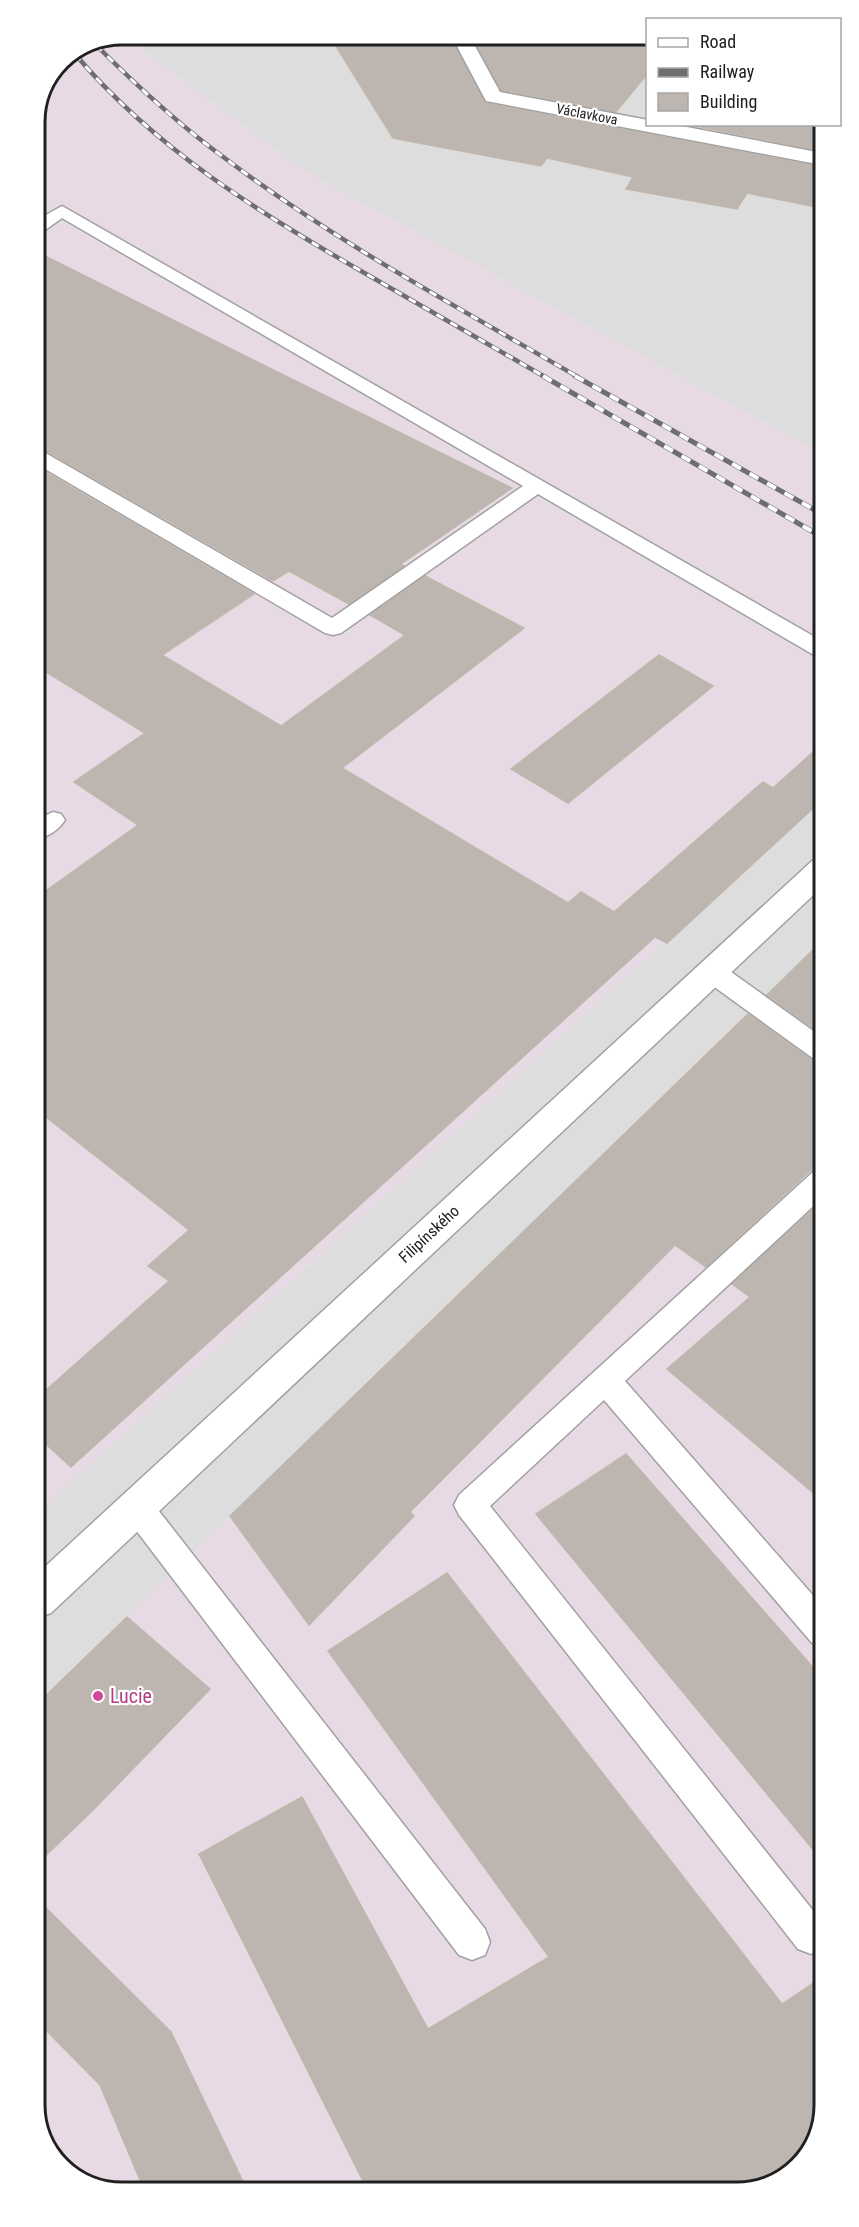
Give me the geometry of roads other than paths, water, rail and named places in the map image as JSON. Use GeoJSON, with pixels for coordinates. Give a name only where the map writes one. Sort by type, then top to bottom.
{"type":"FeatureCollection","features":[{"type":"Feature","properties":{"kind":"street","name":"Václavkova"},"geometry":{"type":"LineString","coordinates":[[465,45],[493,97],[646,126]]}},
{"type":"Feature","properties":{"kind":"street","name":"Václavkova"},"geometry":{"type":"LineString","coordinates":[[647,126],[814,157]]}},
{"type":"Feature","properties":{"kind":"street","name":"Filipínského"},"geometry":{"type":"LineString","coordinates":[[45,1592],[814,876]]}},
{"type":"Feature","properties":{"kind":"lane"},"geometry":{"type":"LineString","coordinates":[[45,222],[62,211],[814,645]]}},
{"type":"Feature","properties":{"kind":"lane"},"geometry":{"type":"LineString","coordinates":[[45,461],[333,628],[538,485]]}},
{"type":"Feature","properties":{"kind":"lane"},"geometry":{"type":"LineString","coordinates":[[711,971],[814,1045]]}},
{"type":"Feature","properties":{"kind":"lane"},"geometry":{"type":"LineString","coordinates":[[814,1188],[470,1505],[811,1936],[814,1934]]}},
{"type":"Feature","properties":{"kind":"lane"},"geometry":{"type":"LineString","coordinates":[[605,1380],[814,1620]]}},
{"type":"Feature","properties":{"kind":"lane"},"geometry":{"type":"LineString","coordinates":[[137,1506],[472,1942]]}},
{"type":"Feature","properties":{"kind":"railway"},"geometry":{"type":"LineString","coordinates":[[100,48],[175,119],[268,189],[354,246],[578,377]]}},
{"type":"Feature","properties":{"kind":"railway"},"geometry":{"type":"LineString","coordinates":[[79,58],[139,120],[175,150],[249,203],[328,252],[545,377]]}},
{"type":"Feature","properties":{"kind":"railway"},"geometry":{"type":"LineString","coordinates":[[543,376],[814,532]]}},
{"type":"Feature","properties":{"kind":"railway"},"geometry":{"type":"LineString","coordinates":[[575,376],[814,510]]}},
{"type":"Feature","properties":{"kind":"place","name":"Lucie"},"geometry":{"type":"Point","coordinates":[98,1696]}}]}
